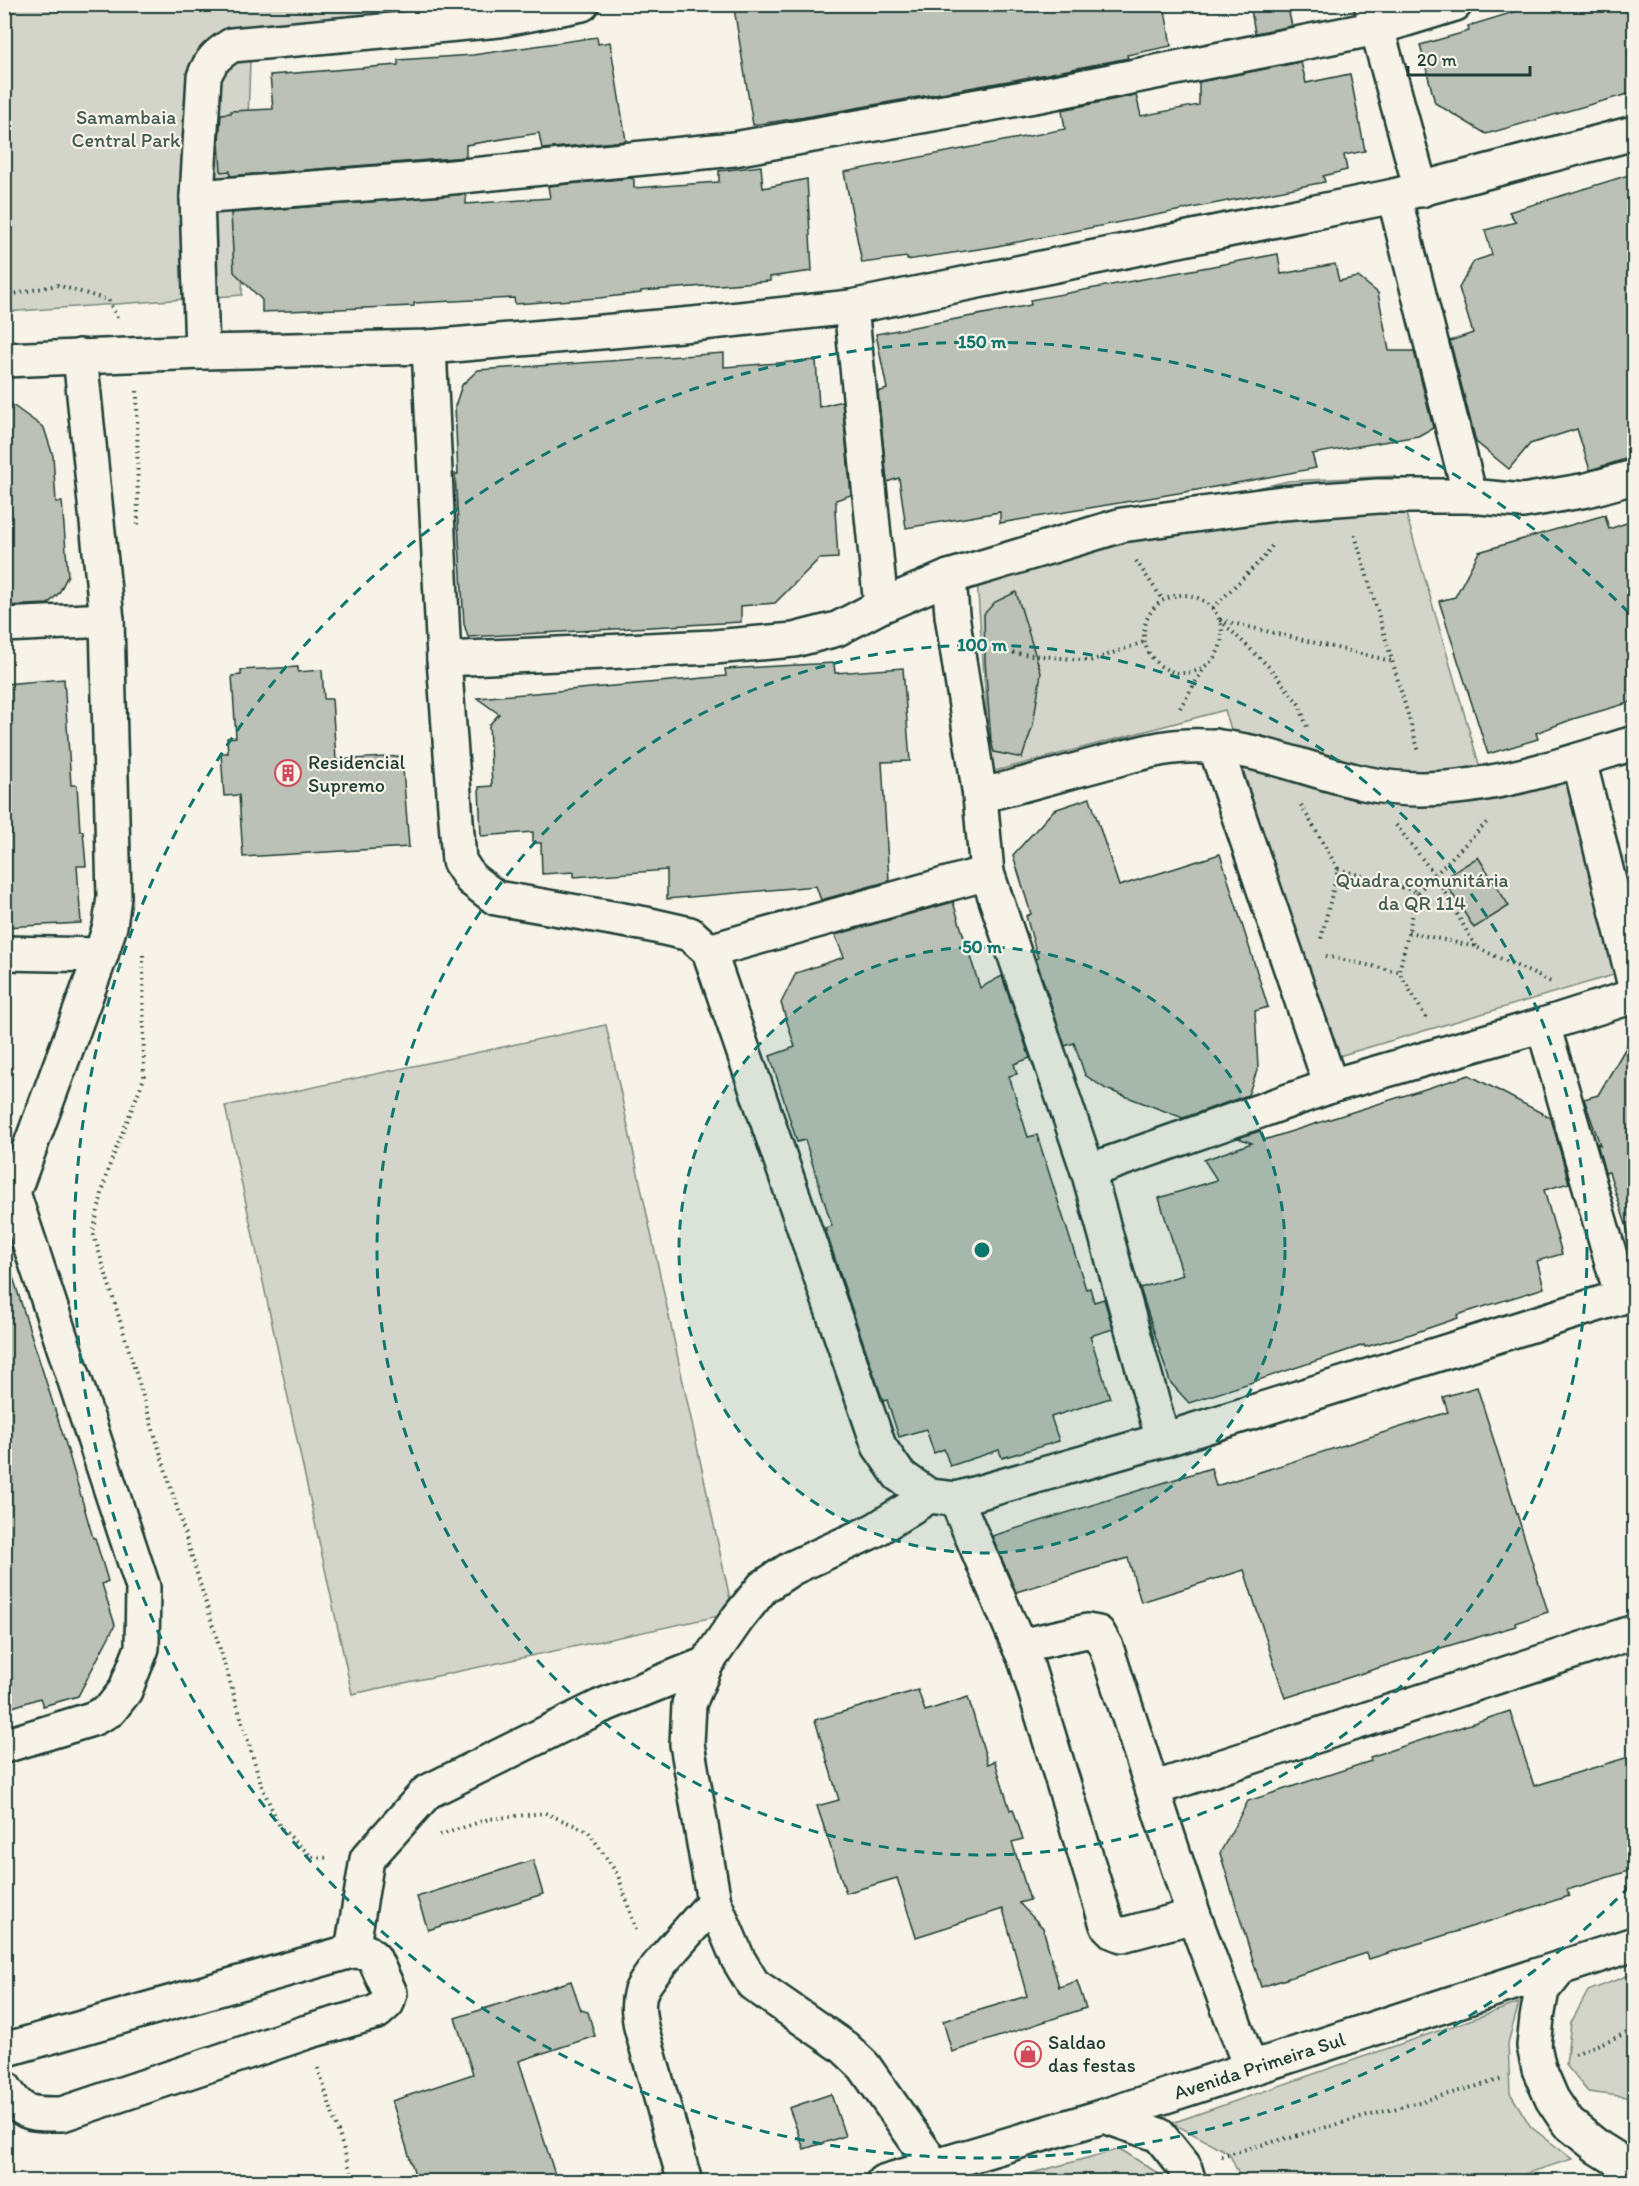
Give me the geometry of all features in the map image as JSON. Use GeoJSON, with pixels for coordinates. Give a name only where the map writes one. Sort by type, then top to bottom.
{"type":"FeatureCollection","features":[{"type":"Feature","properties":{"kind":"street"},"geometry":{"type":"LineString","coordinates":[[202,352],[197,197],[204,77],[208,65],[217,54],[232,45],[499,20],[582,4]]}},
{"type":"Feature","properties":{"kind":"street"},"geometry":{"type":"LineString","coordinates":[[197,197],[442,178],[734,149],[1040,95],[1374,16],[1455,4]]}},
{"type":"Feature","properties":{"kind":"street"},"geometry":{"type":"LineString","coordinates":[[1374,16],[1407,193],[1470,496]]}},
{"type":"Feature","properties":{"kind":"street"},"geometry":{"type":"LineString","coordinates":[[4,360],[136,354],[429,347],[693,324],[851,307],[1407,193],[1635,133]]}},
{"type":"Feature","properties":{"kind":"street"},"geometry":{"type":"LineString","coordinates":[[851,307],[881,606]]}},
{"type":"Feature","properties":{"kind":"street"},"geometry":{"type":"LineString","coordinates":[[429,347],[444,659],[459,861],[471,879],[496,898],[646,924],[690,934],[709,951],[879,1446],[899,1475],[942,1497],[1019,1646],[1025,1659],[1107,1925],[1114,1932],[1122,1935],[1194,1916]]}},
{"type":"Feature","properties":{"kind":"street"},"geometry":{"type":"LineString","coordinates":[[4,1746],[92,1719],[110,1710],[125,1691],[142,1648],[143,1587],[8,1194],[101,955],[110,926],[114,897],[107,620],[80,356]]}},
{"type":"Feature","properties":{"kind":"street"},"geometry":{"type":"LineString","coordinates":[[444,659],[714,647],[794,640],[837,629],[881,606],[949,577],[1122,525],[1282,503],[1378,496],[1470,496],[1523,501],[1587,490],[1635,477]]}},
{"type":"Feature","properties":{"kind":"street"},"geometry":{"type":"LineString","coordinates":[[949,577],[952,615],[980,796],[987,873],[1088,1171],[1162,1440]]}},
{"type":"Feature","properties":{"kind":"street"},"geometry":{"type":"LineString","coordinates":[[4,625],[107,620]]}},
{"type":"Feature","properties":{"kind":"street"},"geometry":{"type":"LineString","coordinates":[[980,796],[1154,750],[1186,746],[1215,746],[1274,756],[1325,774],[1365,784],[1398,789],[1430,790],[1527,774],[1635,743]]}},
{"type":"Feature","properties":{"kind":"street"},"geometry":{"type":"LineString","coordinates":[[1215,746],[1331,1086]]}},
{"type":"Feature","properties":{"kind":"street"},"geometry":{"type":"LineString","coordinates":[[1579,760],[1635,982]]}},
{"type":"Feature","properties":{"kind":"street"},"geometry":{"type":"LineString","coordinates":[[709,951],[987,873]]}},
{"type":"Feature","properties":{"kind":"street"},"geometry":{"type":"LineString","coordinates":[[4,953],[101,955]]}},
{"type":"Feature","properties":{"kind":"street"},"geometry":{"type":"LineString","coordinates":[[1088,1171],[1331,1086],[1635,996]]}},
{"type":"Feature","properties":{"kind":"street"},"geometry":{"type":"LineString","coordinates":[[934,2166],[864,2066],[844,2047],[753,1984],[738,1959],[714,1902],[687,1744],[689,1704],[706,1664],[763,1587],[792,1568],[942,1497],[1162,1440],[1628,1295],[1543,1025]]}},
{"type":"Feature","properties":{"kind":"street"},"geometry":{"type":"LineString","coordinates":[[1019,1646],[1087,1631],[1098,1633],[1106,1647],[1194,1916],[1250,2067]]}},
{"type":"Feature","properties":{"kind":"street"},"geometry":{"type":"LineString","coordinates":[[1154,1789],[1635,1632]]}},
{"type":"Feature","properties":{"kind":"street"},"geometry":{"type":"LineString","coordinates":[[352,1951],[367,1859],[427,1792],[599,1707],[706,1664]]}},
{"type":"Feature","properties":{"kind":"street"},"geometry":{"type":"LineString","coordinates":[[685,2181],[638,2008],[640,1991],[651,1975],[714,1902]]}},
{"type":"Feature","properties":{"kind":"street","name":"Avenida Primeira Sul"},"geometry":{"type":"LineString","coordinates":[[883,2181],[1104,2116],[1635,1944]]}},
{"type":"Feature","properties":{"kind":"street"},"geometry":{"type":"LineString","coordinates":[[4,2050],[352,1951],[367,1952],[374,1958],[390,1993],[387,2003],[378,2012],[307,2032],[62,2114],[31,2114],[13,2101],[4,2087]]}},
{"type":"Feature","properties":{"kind":"street"},"geometry":{"type":"LineString","coordinates":[[1559,1969],[1542,1990],[1534,2046],[1539,2069],[1552,2098],[1568,2123],[1599,2148],[1635,2170]]}},
{"type":"Feature","properties":{"kind":"street"},"geometry":{"type":"LineString","coordinates":[[1104,2116],[1159,2135],[1187,2174]]}},
{"type":"Feature","properties":{"kind":"street"},"geometry":{"type":"LineString","coordinates":[[1611,2181],[1635,2174]]}},
{"type":"Feature","properties":{"kind":"path"},"geometry":{"type":"LineString","coordinates":[[4,296],[57,285],[108,300],[136,354],[138,532]]}},
{"type":"Feature","properties":{"kind":"path"},"geometry":{"type":"LineString","coordinates":[[1122,525],[1127,547],[1163,600]]}},
{"type":"Feature","properties":{"kind":"path"},"geometry":{"type":"LineString","coordinates":[[1354,531],[1430,790]]}},
{"type":"Feature","properties":{"kind":"path"},"geometry":{"type":"LineString","coordinates":[[1213,608],[1264,557],[1277,540]]}},
{"type":"Feature","properties":{"kind":"path"},"geometry":{"type":"LineString","coordinates":[[1220,620],[1223,633],[1218,652],[1204,667],[1192,673],[1167,670],[1157,664],[1148,654],[1143,630],[1146,618],[1154,608],[1163,600],[1176,595],[1189,595],[1202,600],[1213,608],[1220,620],[1269,667],[1299,704],[1325,774]]}},
{"type":"Feature","properties":{"kind":"path"},"geometry":{"type":"LineString","coordinates":[[1220,620],[1391,661]]}},
{"type":"Feature","properties":{"kind":"path"},"geometry":{"type":"LineString","coordinates":[[958,648],[1090,660],[1144,642]]}},
{"type":"Feature","properties":{"kind":"path"},"geometry":{"type":"LineString","coordinates":[[1274,756],[1338,869],[1320,944]]}},
{"type":"Feature","properties":{"kind":"path"},"geometry":{"type":"LineString","coordinates":[[1365,784],[1434,874],[1476,947]]}},
{"type":"Feature","properties":{"kind":"path"},"geometry":{"type":"LineString","coordinates":[[1446,1052],[1398,972],[1418,892],[1489,819]]}},
{"type":"Feature","properties":{"kind":"path"},"geometry":{"type":"LineString","coordinates":[[1338,869],[1418,892]]}},
{"type":"Feature","properties":{"kind":"path"},"geometry":{"type":"LineString","coordinates":[[1408,932],[1476,947],[1600,1005]]}},
{"type":"Feature","properties":{"kind":"path"},"geometry":{"type":"LineString","coordinates":[[143,947],[144,1078],[107,1172],[93,1232],[262,1787],[280,1827],[312,1857],[367,1859]]}},
{"type":"Feature","properties":{"kind":"path"},"geometry":{"type":"LineString","coordinates":[[1317,955],[1398,972]]}},
{"type":"Feature","properties":{"kind":"path"},"geometry":{"type":"LineString","coordinates":[[434,1837],[489,1819],[545,1813],[588,1831],[618,1875],[651,1975]]}},
{"type":"Feature","properties":{"kind":"path"},"geometry":{"type":"LineString","coordinates":[[1127,2181],[1187,2174],[1539,2069],[1635,2030]]}},
{"type":"Feature","properties":{"kind":"path"},"geometry":{"type":"LineString","coordinates":[[307,2032],[354,2181]]}},
{"type":"Feature","properties":{"kind":"green space","name":"Samambaia Central Park"},"geometry":{"type":"Polygon","coordinates":[[[5,5],[591,5],[250,61],[242,295],[5,312],[5,5]]]}},
{"type":"Feature","properties":{"kind":"green space","name":"Quadra comunitária da QR 114"},"geometry":{"type":"Polygon","coordinates":[[[1395,476],[1481,771],[1568,755],[1627,971],[1332,1058],[1225,710],[991,772],[975,553],[1288,481],[1395,476]]]}},
{"type":"Feature","properties":{"kind":"green space"},"geometry":{"type":"Polygon","coordinates":[[[606,1025],[733,1613],[352,1694],[225,1106],[606,1025]]]}},
{"type":"Feature","properties":{"kind":"green space"},"geometry":{"type":"Polygon","coordinates":[[[1634,1973],[1634,2098],[1588,2092],[1566,2065],[1571,2023],[1588,1991],[1634,1973]]]}},
{"type":"Feature","properties":{"kind":"green space"},"geometry":{"type":"Polygon","coordinates":[[[1519,2003],[1508,2043],[1510,2093],[1531,2127],[1572,2159],[1503,2181],[1242,2181],[1229,2153],[1172,2123],[1519,2003]]]}},
{"type":"Feature","properties":{"kind":"green space"},"geometry":{"type":"Polygon","coordinates":[[[1120,2149],[1159,2174],[1160,2181],[1003,2181],[1120,2149]]]}},
{"type":"Feature","properties":{"kind":"building"},"geometry":{"type":"Polygon","coordinates":[[[752,4],[1164,4],[1171,46],[1127,55],[1128,58],[1047,74],[753,125],[734,8],[752,4]]]}},
{"type":"Feature","properties":{"kind":"building"},"geometry":{"type":"Polygon","coordinates":[[[1250,4],[1287,4],[1292,26],[1255,33],[1250,4]]]}},
{"type":"Feature","properties":{"kind":"building"},"geometry":{"type":"Polygon","coordinates":[[[1526,4],[1635,4],[1635,92],[1486,134],[1435,103],[1420,45],[1469,31],[1468,26],[1524,9],[1526,4]]]}},
{"type":"Feature","properties":{"kind":"building"},"geometry":{"type":"Polygon","coordinates":[[[597,37],[598,44],[610,42],[626,141],[542,149],[539,133],[466,145],[466,157],[230,176],[230,171],[221,172],[219,142],[221,114],[231,113],[231,111],[273,109],[270,75],[398,65],[398,60],[473,55],[597,37]]]}},
{"type":"Feature","properties":{"kind":"building"},"geometry":{"type":"Polygon","coordinates":[[[1301,62],[1306,83],[1350,74],[1365,151],[1344,155],[1347,170],[1323,176],[1325,182],[992,247],[907,260],[907,257],[862,263],[844,172],[1065,129],[1062,110],[1136,95],[1141,116],[1199,105],[1199,82],[1301,62]]]}},
{"type":"Feature","properties":{"kind":"building"},"geometry":{"type":"Polygon","coordinates":[[[761,166],[763,188],[807,179],[812,271],[770,277],[770,281],[641,291],[641,293],[599,298],[515,304],[514,298],[414,303],[414,306],[262,312],[262,300],[234,272],[231,213],[466,194],[466,204],[550,198],[548,186],[631,178],[634,180],[634,188],[719,182],[719,171],[761,166]]]}},
{"type":"Feature","properties":{"kind":"building"},"geometry":{"type":"Polygon","coordinates":[[[1635,173],[1635,456],[1590,470],[1577,429],[1530,444],[1509,469],[1476,442],[1450,341],[1473,333],[1459,288],[1474,261],[1492,255],[1485,230],[1516,222],[1509,212],[1635,173]]]}},
{"type":"Feature","properties":{"kind":"building"},"geometry":{"type":"Polygon","coordinates":[[[1278,254],[1281,274],[1335,264],[1339,281],[1358,277],[1378,293],[1389,351],[1414,351],[1433,428],[1418,436],[1312,454],[1316,468],[1000,523],[1000,512],[906,528],[899,478],[887,482],[878,392],[887,389],[876,334],[1031,305],[1030,300],[1278,254]]]}},
{"type":"Feature","properties":{"kind":"building"},"geometry":{"type":"Polygon","coordinates":[[[724,353],[724,367],[816,360],[819,407],[842,401],[851,495],[836,500],[838,558],[819,559],[775,603],[741,606],[741,622],[468,637],[464,624],[455,474],[458,474],[455,406],[462,385],[478,370],[724,353]]]}},
{"type":"Feature","properties":{"kind":"building"},"geometry":{"type":"Polygon","coordinates":[[[4,399],[44,428],[53,456],[56,502],[62,502],[68,575],[59,593],[48,604],[4,606],[4,399]]]}},
{"type":"Feature","properties":{"kind":"building"},"geometry":{"type":"Polygon","coordinates":[[[1605,515],[1609,529],[1635,520],[1635,701],[1573,719],[1536,733],[1538,739],[1488,754],[1439,601],[1455,597],[1479,552],[1605,515]]]}},
{"type":"Feature","properties":{"kind":"building"},"geometry":{"type":"Polygon","coordinates":[[[1016,592],[1041,673],[1033,725],[1022,758],[994,752],[991,741],[985,661],[984,614],[995,602],[1016,592]]]}},
{"type":"Feature","properties":{"kind":"building"},"geometry":{"type":"Polygon","coordinates":[[[834,663],[835,673],[903,668],[910,761],[882,762],[889,881],[821,900],[816,886],[667,899],[667,870],[574,877],[574,872],[542,874],[541,843],[533,843],[533,832],[481,836],[479,787],[492,786],[489,725],[499,714],[477,698],[726,676],[725,669],[834,663]]]}},
{"type":"Feature","properties":{"kind":"building","name":"Residencial Supremo"},"geometry":{"type":"Polygon","coordinates":[[[298,667],[298,672],[322,670],[324,699],[332,699],[336,760],[402,756],[409,847],[243,857],[239,795],[224,796],[221,753],[228,753],[227,738],[236,737],[232,676],[241,675],[241,670],[298,667]]]}},
{"type":"Feature","properties":{"kind":"building"},"geometry":{"type":"Polygon","coordinates":[[[64,679],[71,785],[77,785],[80,831],[83,831],[86,866],[77,866],[81,923],[4,927],[4,684],[64,679]]]}},
{"type":"Feature","properties":{"kind":"building"},"geometry":{"type":"Polygon","coordinates":[[[1090,798],[1119,886],[1220,854],[1268,1007],[1255,1011],[1258,1068],[1248,1095],[1183,1118],[1106,1089],[1085,1075],[1074,1043],[1065,1046],[1036,959],[1038,958],[1026,916],[1031,914],[1013,855],[1054,810],[1090,798]]]}},
{"type":"Feature","properties":{"kind":"building"},"geometry":{"type":"Polygon","coordinates":[[[1478,857],[1509,906],[1474,928],[1443,879],[1478,857]]]}},
{"type":"Feature","properties":{"kind":"building"},"geometry":{"type":"Polygon","coordinates":[[[953,902],[980,988],[1002,976],[1030,1058],[1014,1064],[1017,1074],[1009,1076],[1028,1137],[1037,1135],[1086,1289],[1090,1288],[1094,1302],[1104,1299],[1113,1329],[1090,1336],[1110,1398],[1051,1417],[1059,1441],[1002,1458],[999,1450],[950,1466],[944,1449],[934,1453],[926,1429],[899,1437],[887,1400],[883,1401],[825,1228],[832,1226],[805,1140],[797,1142],[770,1056],[795,1047],[781,1003],[796,973],[844,957],[835,935],[953,902]]]}},
{"type":"Feature","properties":{"kind":"building"},"geometry":{"type":"Polygon","coordinates":[[[1635,1032],[1635,1230],[1628,1231],[1609,1172],[1605,1173],[1597,1143],[1600,1145],[1584,1099],[1598,1095],[1635,1032]]]}},
{"type":"Feature","properties":{"kind":"building"},"geometry":{"type":"Polygon","coordinates":[[[1469,1075],[1551,1118],[1569,1183],[1544,1190],[1562,1254],[1537,1261],[1544,1288],[1457,1315],[1458,1318],[1411,1334],[1365,1347],[1364,1345],[1189,1403],[1170,1382],[1140,1288],[1183,1275],[1159,1198],[1217,1180],[1204,1160],[1252,1143],[1238,1138],[1260,1131],[1264,1140],[1469,1075]]]}},
{"type":"Feature","properties":{"kind":"building"},"geometry":{"type":"Polygon","coordinates":[[[12,1274],[108,1581],[102,1584],[115,1625],[78,1696],[43,1706],[40,1698],[4,1710],[4,1275],[12,1274]]]}},
{"type":"Feature","properties":{"kind":"building"},"geometry":{"type":"Polygon","coordinates":[[[1477,1387],[1548,1612],[1515,1623],[1516,1626],[1285,1698],[1244,1570],[1141,1602],[1128,1558],[1016,1592],[992,1536],[1211,1468],[1216,1486],[1448,1412],[1443,1397],[1477,1387]]]}},
{"type":"Feature","properties":{"kind":"building"},"geometry":{"type":"Polygon","coordinates":[[[918,1690],[925,1711],[968,1697],[988,1764],[995,1761],[1010,1810],[1013,1809],[1023,1839],[1012,1842],[1030,1900],[1019,1903],[1043,1928],[1059,1987],[1077,1981],[1086,2008],[952,2052],[943,2021],[1027,1996],[1003,1909],[916,1937],[897,1878],[846,1893],[817,1806],[839,1800],[815,1720],[918,1690]]]}},
{"type":"Feature","properties":{"kind":"building"},"geometry":{"type":"Polygon","coordinates":[[[1510,1711],[1534,1786],[1635,1755],[1635,1869],[1567,1890],[1569,1896],[1509,1915],[1369,1959],[1367,1953],[1261,1987],[1220,1853],[1248,1801],[1371,1761],[1370,1757],[1510,1711]]]}},
{"type":"Feature","properties":{"kind":"building"},"geometry":{"type":"Polygon","coordinates":[[[533,1860],[543,1894],[428,1930],[417,1897],[533,1860]]]}},
{"type":"Feature","properties":{"kind":"building"},"geometry":{"type":"Polygon","coordinates":[[[571,1981],[581,2010],[588,2012],[595,2036],[519,2061],[557,2181],[417,2181],[392,2101],[473,2074],[455,2018],[571,1981]]]}},
{"type":"Feature","properties":{"kind":"building"},"geometry":{"type":"Polygon","coordinates":[[[831,2094],[845,2136],[804,2149],[789,2108],[831,2094]]]}},
{"type":"Feature","properties":{"kind":"place","name":"Residencial Supremo"},"geometry":{"type":"Point","coordinates":[288,773]}},
{"type":"Feature","properties":{"kind":"place","name":"Saldao das festas"},"geometry":{"type":"Point","coordinates":[1028,2054]}}]}
